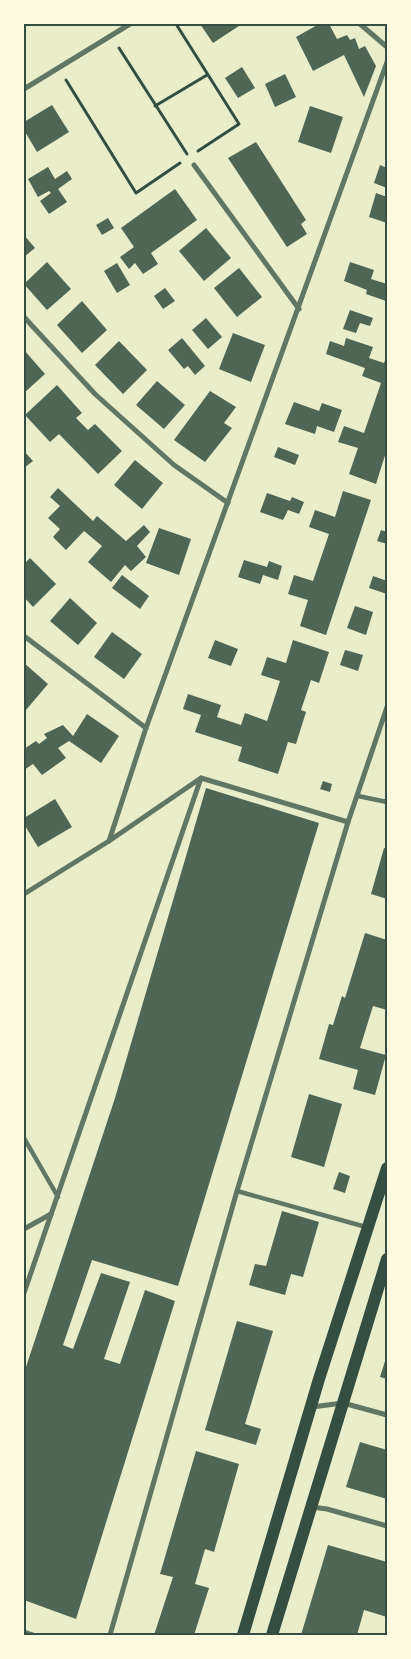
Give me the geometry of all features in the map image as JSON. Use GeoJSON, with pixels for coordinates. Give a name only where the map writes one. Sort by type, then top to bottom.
{"type":"FeatureCollection","features":[{"type":"Feature","properties":{"kind":"main road"},"geometry":{"type":"LineString","coordinates":[[243,1635],[387,1168]]}},
{"type":"Feature","properties":{"kind":"main road"},"geometry":{"type":"LineString","coordinates":[[272,1635],[387,1259]]}},
{"type":"Feature","properties":{"kind":"street"},"geometry":{"type":"LineString","coordinates":[[24,89],[130,24]]}},
{"type":"Feature","properties":{"kind":"street"},"geometry":{"type":"LineString","coordinates":[[360,24],[387,47]]}},
{"type":"Feature","properties":{"kind":"street"},"geometry":{"type":"LineString","coordinates":[[109,841],[146,728],[387,62]]}},
{"type":"Feature","properties":{"kind":"street"},"geometry":{"type":"LineString","coordinates":[[194,165],[299,309]]}},
{"type":"Feature","properties":{"kind":"street"},"geometry":{"type":"LineString","coordinates":[[24,317],[102,401],[174,465],[228,503]]}},
{"type":"Feature","properties":{"kind":"street"},"geometry":{"type":"LineString","coordinates":[[24,636],[146,728]]}},
{"type":"Feature","properties":{"kind":"street"},"geometry":{"type":"LineString","coordinates":[[110,1635],[237,1190],[348,822],[387,707]]}},
{"type":"Feature","properties":{"kind":"street"},"geometry":{"type":"LineString","coordinates":[[201,778],[348,822]]}},
{"type":"Feature","properties":{"kind":"street"},"geometry":{"type":"LineString","coordinates":[[24,894],[109,841],[201,778]]}},
{"type":"Feature","properties":{"kind":"street"},"geometry":{"type":"LineString","coordinates":[[24,1293],[201,778]]}},
{"type":"Feature","properties":{"kind":"street"},"geometry":{"type":"LineString","coordinates":[[358,796],[387,802]]}},
{"type":"Feature","properties":{"kind":"street"},"geometry":{"type":"LineString","coordinates":[[24,1138],[58,1198]]}},
{"type":"Feature","properties":{"kind":"street"},"geometry":{"type":"LineString","coordinates":[[237,1190],[369,1228]]}},
{"type":"Feature","properties":{"kind":"street"},"geometry":{"type":"LineString","coordinates":[[24,1229],[52,1214]]}},
{"type":"Feature","properties":{"kind":"street"},"geometry":{"type":"LineString","coordinates":[[312,1407],[344,1403],[387,1415]]}},
{"type":"Feature","properties":{"kind":"street"},"geometry":{"type":"LineString","coordinates":[[312,1507],[387,1526]]}},
{"type":"Feature","properties":{"kind":"street"},"geometry":{"type":"LineString","coordinates":[[24,1632],[33,1635]]}},
{"type":"Feature","properties":{"kind":"path"},"geometry":{"type":"LineString","coordinates":[[58,67],[136,193],[239,124],[176,24]]}},
{"type":"Feature","properties":{"kind":"path"},"geometry":{"type":"LineString","coordinates":[[112,36],[194,165]]}},
{"type":"Feature","properties":{"kind":"path"},"geometry":{"type":"LineString","coordinates":[[155,106],[207,75]]}},
{"type":"Feature","properties":{"kind":"building"},"geometry":{"type":"Polygon","coordinates":[[[200,24],[242,24],[213,43],[200,24]]]}},
{"type":"Feature","properties":{"kind":"building"},"geometry":{"type":"Polygon","coordinates":[[[319,24],[329,24],[337,39],[347,35],[350,40],[355,38],[359,49],[365,46],[376,66],[364,97],[344,55],[313,71],[296,37],[319,24]]]}},
{"type":"Feature","properties":{"kind":"building"},"geometry":{"type":"Polygon","coordinates":[[[242,67],[255,88],[238,98],[225,78],[242,67]]]}},
{"type":"Feature","properties":{"kind":"building"},"geometry":{"type":"Polygon","coordinates":[[[285,74],[296,97],[275,107],[265,84],[285,74]]]}},
{"type":"Feature","properties":{"kind":"building"},"geometry":{"type":"Polygon","coordinates":[[[52,105],[69,132],[37,152],[24,130],[24,122],[52,105]]]}},
{"type":"Feature","properties":{"kind":"building"},"geometry":{"type":"Polygon","coordinates":[[[310,106],[343,117],[331,153],[298,142],[310,106]]]}},
{"type":"Feature","properties":{"kind":"building"},"geometry":{"type":"Polygon","coordinates":[[[256,142],[306,220],[301,224],[307,234],[287,247],[228,158],[256,142]]]}},
{"type":"Feature","properties":{"kind":"building"},"geometry":{"type":"Polygon","coordinates":[[[380,165],[387,168],[387,188],[374,183],[380,165]]]}},
{"type":"Feature","properties":{"kind":"building"},"geometry":{"type":"Polygon","coordinates":[[[48,167],[55,179],[67,171],[72,179],[58,189],[67,202],[49,214],[40,201],[51,193],[49,191],[38,197],[28,179],[48,167]]]}},
{"type":"Feature","properties":{"kind":"building"},"geometry":{"type":"Polygon","coordinates":[[[175,189],[197,220],[151,253],[158,264],[143,274],[135,263],[129,269],[120,257],[134,247],[121,228],[175,189]]]}},
{"type":"Feature","properties":{"kind":"building"},"geometry":{"type":"Polygon","coordinates":[[[376,193],[387,197],[387,223],[369,217],[376,193]]]}},
{"type":"Feature","properties":{"kind":"building"},"geometry":{"type":"Polygon","coordinates":[[[108,218],[114,228],[102,235],[96,225],[108,218]]]}},
{"type":"Feature","properties":{"kind":"building"},"geometry":{"type":"Polygon","coordinates":[[[206,228],[231,258],[204,281],[179,251],[206,228]]]}},
{"type":"Feature","properties":{"kind":"building"},"geometry":{"type":"Polygon","coordinates":[[[24,235],[35,248],[24,257],[24,235]]]}},
{"type":"Feature","properties":{"kind":"building"},"geometry":{"type":"Polygon","coordinates":[[[47,262],[71,289],[47,310],[24,284],[47,262]]]}},
{"type":"Feature","properties":{"kind":"building"},"geometry":{"type":"Polygon","coordinates":[[[350,262],[374,270],[371,279],[387,284],[386,301],[366,294],[367,290],[344,281],[350,262]]]}},
{"type":"Feature","properties":{"kind":"building"},"geometry":{"type":"Polygon","coordinates":[[[117,263],[130,285],[117,293],[104,271],[117,263]]]}},
{"type":"Feature","properties":{"kind":"building"},"geometry":{"type":"Polygon","coordinates":[[[239,268],[262,297],[237,317],[214,288],[239,268]]]}},
{"type":"Feature","properties":{"kind":"building"},"geometry":{"type":"Polygon","coordinates":[[[165,288],[175,301],[163,309],[154,296],[165,288]]]}},
{"type":"Feature","properties":{"kind":"building"},"geometry":{"type":"Polygon","coordinates":[[[82,301],[107,330],[82,353],[57,325],[82,301]]]}},
{"type":"Feature","properties":{"kind":"building"},"geometry":{"type":"Polygon","coordinates":[[[350,310],[373,318],[370,326],[360,323],[356,333],[343,329],[350,310]]]}},
{"type":"Feature","properties":{"kind":"building"},"geometry":{"type":"Polygon","coordinates":[[[206,318],[222,337],[208,349],[192,330],[206,318]]]}},
{"type":"Feature","properties":{"kind":"building"},"geometry":{"type":"Polygon","coordinates":[[[233,333],[265,345],[251,382],[219,369],[233,333]]]}},
{"type":"Feature","properties":{"kind":"building"},"geometry":{"type":"Polygon","coordinates":[[[182,338],[205,366],[195,375],[188,366],[184,369],[168,350],[182,338]]]}},
{"type":"Feature","properties":{"kind":"building"},"geometry":{"type":"Polygon","coordinates":[[[346,338],[373,347],[369,358],[384,363],[387,354],[387,449],[376,484],[349,474],[358,448],[338,442],[344,426],[364,433],[381,383],[362,376],[365,368],[326,354],[330,341],[344,346],[346,338]]]}},
{"type":"Feature","properties":{"kind":"building"},"geometry":{"type":"Polygon","coordinates":[[[119,341],[147,370],[123,394],[95,365],[119,341]]]}},
{"type":"Feature","properties":{"kind":"building"},"geometry":{"type":"Polygon","coordinates":[[[24,350],[45,374],[24,393],[24,350]]]}},
{"type":"Feature","properties":{"kind":"building"},"geometry":{"type":"Polygon","coordinates":[[[157,381],[185,405],[164,429],[136,405],[157,381]]]}},
{"type":"Feature","properties":{"kind":"building"},"geometry":{"type":"Polygon","coordinates":[[[57,385],[82,413],[76,418],[88,430],[95,424],[122,451],[98,474],[59,434],[50,442],[25,415],[57,385]]]}},
{"type":"Feature","properties":{"kind":"building"},"geometry":{"type":"Polygon","coordinates":[[[210,391],[236,407],[224,423],[232,428],[205,462],[174,440],[210,391]]]}},
{"type":"Feature","properties":{"kind":"building"},"geometry":{"type":"Polygon","coordinates":[[[294,402],[319,411],[322,403],[342,410],[334,432],[317,426],[315,434],[285,424],[294,402]]]}},
{"type":"Feature","properties":{"kind":"building"},"geometry":{"type":"Polygon","coordinates":[[[278,447],[299,455],[295,465],[274,457],[278,447]]]}},
{"type":"Feature","properties":{"kind":"building"},"geometry":{"type":"Polygon","coordinates":[[[24,451],[33,461],[24,468],[24,451]]]}},
{"type":"Feature","properties":{"kind":"building"},"geometry":{"type":"Polygon","coordinates":[[[135,460],[163,483],[142,509],[114,485],[135,460]]]}},
{"type":"Feature","properties":{"kind":"building"},"geometry":{"type":"Polygon","coordinates":[[[58,488],[93,521],[97,516],[126,541],[144,525],[150,532],[137,546],[146,557],[131,571],[125,565],[111,582],[88,562],[102,546],[84,531],[66,550],[53,537],[60,529],[48,518],[60,506],[50,497],[58,488]]]}},
{"type":"Feature","properties":{"kind":"building"},"geometry":{"type":"Polygon","coordinates":[[[343,491],[371,500],[326,635],[300,626],[308,600],[288,594],[294,575],[313,581],[329,534],[309,527],[315,510],[335,517],[343,491]]]}},
{"type":"Feature","properties":{"kind":"building"},"geometry":{"type":"Polygon","coordinates":[[[267,493],[290,501],[292,497],[304,502],[299,514],[288,510],[283,520],[260,512],[267,493]]]}},
{"type":"Feature","properties":{"kind":"building"},"geometry":{"type":"Polygon","coordinates":[[[159,528],[191,539],[179,575],[146,563],[159,528]]]}},
{"type":"Feature","properties":{"kind":"building"},"geometry":{"type":"Polygon","coordinates":[[[381,530],[387,532],[387,544],[377,541],[381,530]]]}},
{"type":"Feature","properties":{"kind":"building"},"geometry":{"type":"Polygon","coordinates":[[[30,558],[56,584],[33,607],[24,597],[24,564],[30,558]]]}},
{"type":"Feature","properties":{"kind":"building"},"geometry":{"type":"Polygon","coordinates":[[[244,560],[267,567],[269,561],[282,566],[278,580],[263,575],[260,584],[238,577],[244,560]]]}},
{"type":"Feature","properties":{"kind":"building"},"geometry":{"type":"Polygon","coordinates":[[[122,575],[149,596],[140,609],[112,588],[122,575]]]}},
{"type":"Feature","properties":{"kind":"building"},"geometry":{"type":"Polygon","coordinates":[[[373,576],[387,581],[387,594],[369,588],[373,576]]]}},
{"type":"Feature","properties":{"kind":"building"},"geometry":{"type":"Polygon","coordinates":[[[70,598],[97,623],[78,645],[50,621],[70,598]]]}},
{"type":"Feature","properties":{"kind":"building"},"geometry":{"type":"Polygon","coordinates":[[[355,606],[373,612],[366,635],[347,628],[355,606]]]}},
{"type":"Feature","properties":{"kind":"building"},"geometry":{"type":"Polygon","coordinates":[[[112,632],[142,654],[124,679],[94,657],[112,632]]]}},
{"type":"Feature","properties":{"kind":"building"},"geometry":{"type":"Polygon","coordinates":[[[215,640],[238,649],[231,666],[208,658],[215,640]]]}},
{"type":"Feature","properties":{"kind":"building"},"geometry":{"type":"Polygon","coordinates":[[[293,640],[329,652],[319,683],[311,680],[301,710],[306,712],[296,744],[288,742],[278,774],[238,761],[242,747],[195,732],[201,715],[183,709],[188,694],[221,705],[217,717],[241,725],[245,713],[267,721],[280,681],[261,675],[267,657],[286,663],[293,640]]]}},
{"type":"Feature","properties":{"kind":"building"},"geometry":{"type":"Polygon","coordinates":[[[345,650],[363,655],[358,671],[340,665],[345,650]]]}},
{"type":"Feature","properties":{"kind":"building"},"geometry":{"type":"Polygon","coordinates":[[[24,663],[48,684],[26,710],[24,708],[24,663]]]}},
{"type":"Feature","properties":{"kind":"building"},"geometry":{"type":"Polygon","coordinates":[[[87,714],[119,736],[101,763],[69,741],[58,748],[66,758],[42,775],[33,764],[24,770],[24,749],[36,741],[39,744],[47,738],[44,734],[63,725],[73,736],[87,714]]]}},
{"type":"Feature","properties":{"kind":"building"},"geometry":{"type":"Polygon","coordinates":[[[323,781],[332,784],[330,792],[320,789],[323,781]]]}},
{"type":"Feature","properties":{"kind":"building"},"geometry":{"type":"Polygon","coordinates":[[[206,788],[319,823],[178,1286],[92,1260],[63,1345],[73,1349],[101,1273],[130,1282],[104,1359],[120,1364],[145,1290],[175,1301],[76,1619],[24,1600],[24,1373],[115,1098],[206,788]]]}},
{"type":"Feature","properties":{"kind":"building"},"geometry":{"type":"Polygon","coordinates":[[[55,799],[72,827],[38,847],[24,824],[24,818],[55,799]]]}},
{"type":"Feature","properties":{"kind":"building"},"geometry":{"type":"Polygon","coordinates":[[[384,848],[387,849],[387,899],[371,894],[384,848]]]}},
{"type":"Feature","properties":{"kind":"building"},"geometry":{"type":"Polygon","coordinates":[[[365,933],[387,940],[387,1010],[373,1006],[360,1048],[386,1055],[375,1095],[353,1089],[358,1070],[319,1059],[329,1024],[333,1025],[342,996],[345,998],[365,933]]]}},
{"type":"Feature","properties":{"kind":"building"},"geometry":{"type":"Polygon","coordinates":[[[309,1094],[342,1104],[324,1167],[291,1157],[309,1094]]]}},
{"type":"Feature","properties":{"kind":"building"},"geometry":{"type":"Polygon","coordinates":[[[339,1172],[350,1176],[345,1193],[333,1189],[339,1172]]]}},
{"type":"Feature","properties":{"kind":"building"},"geometry":{"type":"Polygon","coordinates":[[[282,1211],[319,1222],[303,1277],[291,1274],[285,1295],[249,1285],[255,1264],[266,1266],[282,1211]]]}},
{"type":"Feature","properties":{"kind":"building"},"geometry":{"type":"Polygon","coordinates":[[[237,1321],[273,1331],[245,1424],[261,1429],[256,1445],[205,1430],[237,1321]]]}},
{"type":"Feature","properties":{"kind":"building"},"geometry":{"type":"Polygon","coordinates":[[[387,1355],[387,1379],[380,1377],[387,1355]]]}},
{"type":"Feature","properties":{"kind":"building"},"geometry":{"type":"Polygon","coordinates":[[[360,1442],[387,1450],[387,1499],[346,1487],[360,1442]]]}},
{"type":"Feature","properties":{"kind":"building"},"geometry":{"type":"Polygon","coordinates":[[[196,1451],[239,1464],[214,1552],[205,1549],[195,1584],[209,1588],[194,1635],[154,1635],[173,1577],[160,1574],[196,1451]]]}},
{"type":"Feature","properties":{"kind":"building"},"geometry":{"type":"Polygon","coordinates":[[[328,1545],[387,1562],[387,1617],[364,1610],[357,1635],[301,1635],[328,1545]]]}}]}
